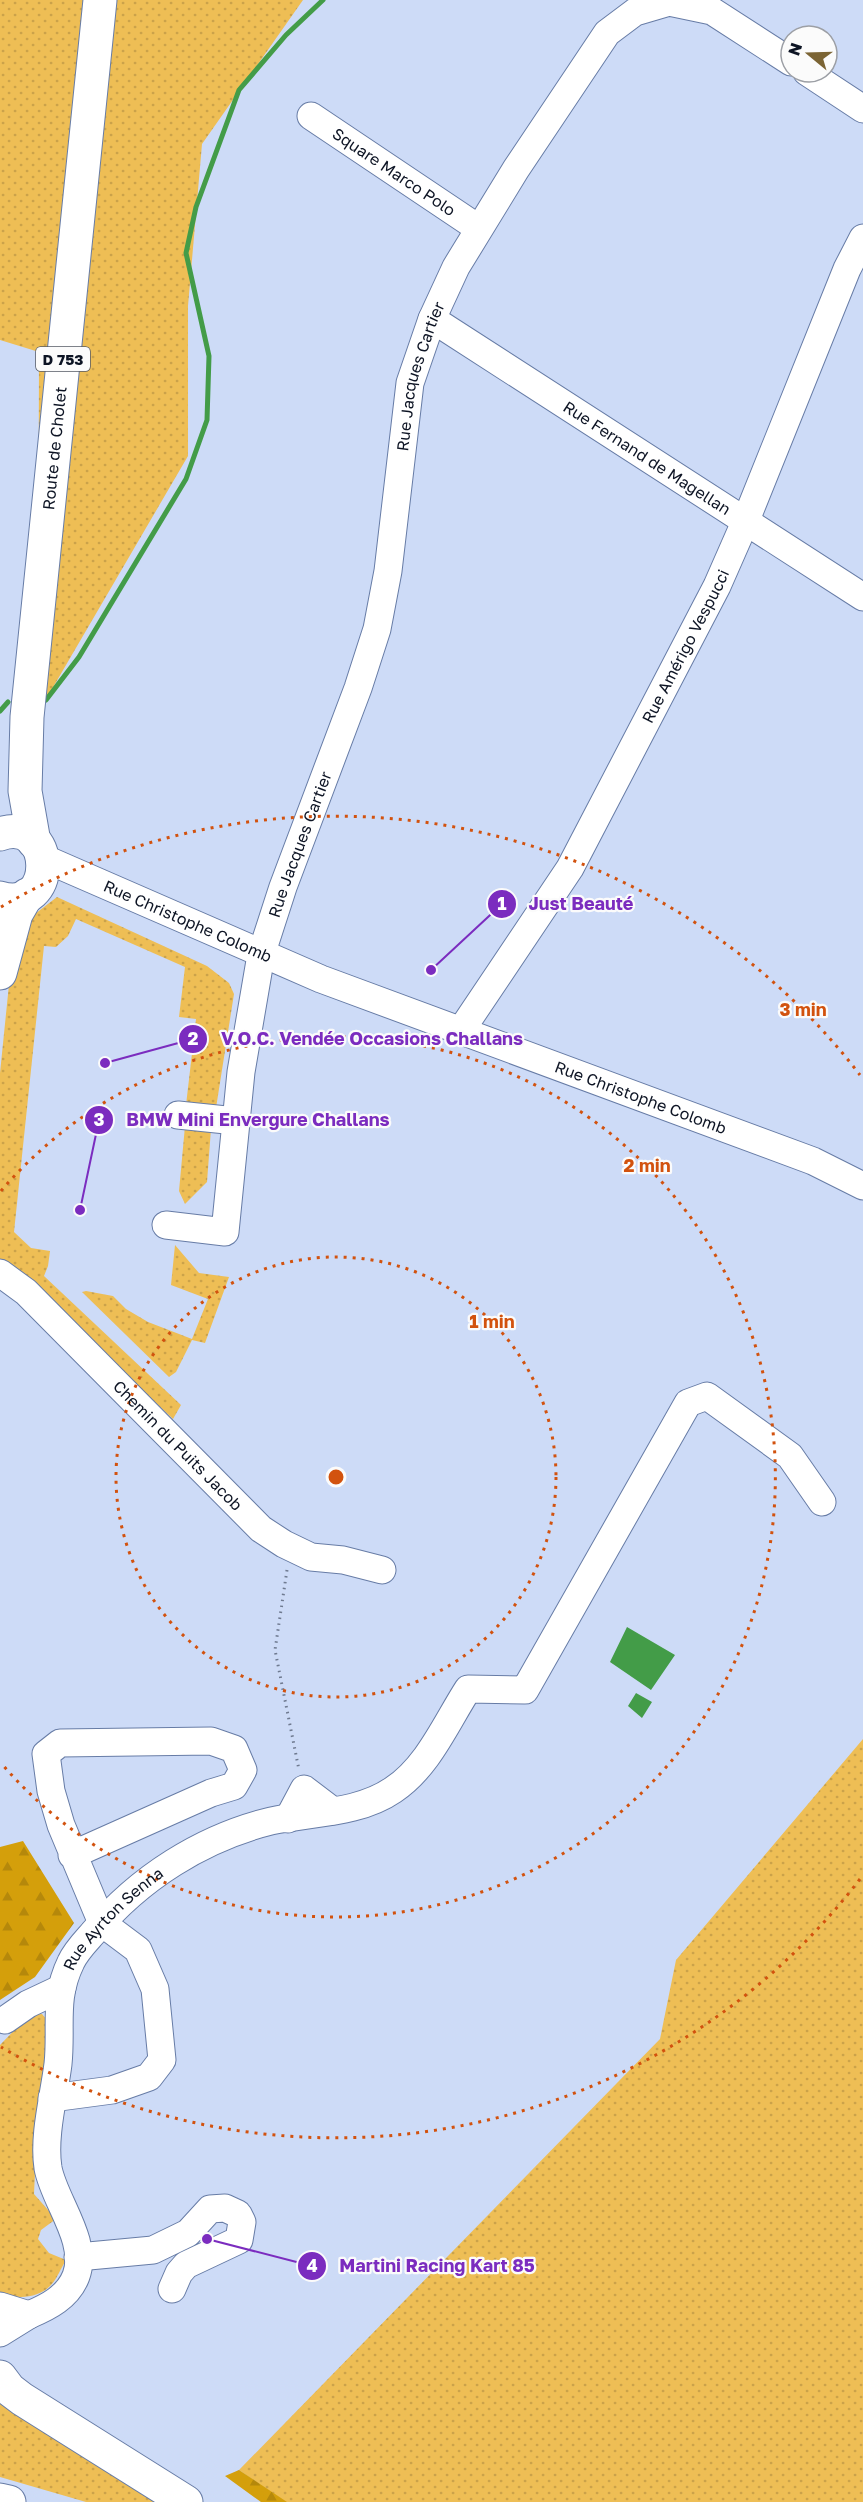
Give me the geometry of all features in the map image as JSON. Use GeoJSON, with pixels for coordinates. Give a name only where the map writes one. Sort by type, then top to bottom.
{"type":"FeatureCollection","features":[{"type":"Feature","properties":{"kind":"main road","name":"Route de Cholet"},"geometry":{"type":"LineString","coordinates":[[29,875],[25,791],[27,717],[100,0]]}},
{"type":"Feature","properties":{"kind":"main road","name":"Route de Cholet"},"geometry":{"type":"LineString","coordinates":[[0,823],[8,805],[27,717]]}},
{"type":"Feature","properties":{"kind":"main road"},"geometry":{"type":"LineString","coordinates":[[0,834],[16,833],[29,875],[0,973]]}},
{"type":"Feature","properties":{"kind":"main road"},"geometry":{"type":"LineString","coordinates":[[0,2377],[9,2389],[22,2399],[186,2502]]}},
{"type":"Feature","properties":{"kind":"main road"},"geometry":{"type":"LineString","coordinates":[[0,2500],[9,2502]]}},
{"type":"Feature","properties":{"kind":"street","name":"Rue Jacques Cartier"},"geometry":{"type":"LineString","coordinates":[[166,1225],[225,1232],[241,1071],[261,955],[283,887],[358,688],[377,629],[388,571],[410,383],[432,319],[456,267],[478,228],[607,33],[635,12],[669,2],[712,10],[779,54]]}},
{"type":"Feature","properties":{"kind":"street"},"geometry":{"type":"LineString","coordinates":[[825,84],[863,109]]}},
{"type":"Feature","properties":{"kind":"street","name":"Square Marco Polo"},"geometry":{"type":"LineString","coordinates":[[311,116],[478,228]]}},
{"type":"Feature","properties":{"kind":"street","name":"Rue Amérigo Vespucci"},"geometry":{"type":"LineString","coordinates":[[462,1029],[570,868],[717,586],[847,269],[863,238]]}},
{"type":"Feature","properties":{"kind":"street","name":"Rue Fernand de Magellan"},"geometry":{"type":"LineString","coordinates":[[432,319],[863,597]]}},
{"type":"Feature","properties":{"kind":"street","name":"Rue Christophe Colomb"},"geometry":{"type":"LineString","coordinates":[[29,875],[82,875],[261,955],[321,979],[462,1029],[813,1161],[863,1186]]}},
{"type":"Feature","properties":{"kind":"street"},"geometry":{"type":"LineString","coordinates":[[178,1115],[236,1121]]}},
{"type":"Feature","properties":{"kind":"street","name":"Chemin du Puits Jacob"},"geometry":{"type":"LineString","coordinates":[[0,1273],[26,1292],[261,1529],[311,1557],[343,1560],[381,1570]]}},
{"type":"Feature","properties":{"kind":"street","name":"Rue Ayrton Senna"},"geometry":{"type":"LineString","coordinates":[[0,2332],[29,2315],[51,2306],[68,2290],[76,2275],[78,2257],[71,2225],[58,2198],[48,2168],[49,2120],[58,2062],[58,2011],[62,1988],[72,1960],[102,1923],[131,1894],[169,1864],[212,1842],[270,1821],[333,1811],[371,1802],[406,1782],[425,1760],[468,1689],[525,1690],[688,1403],[707,1396],[790,1456],[822,1502]]}},
{"type":"Feature","properties":{"kind":"street"},"geometry":{"type":"LineString","coordinates":[[52,2097],[112,2090],[149,2077],[162,2060],[155,1989],[138,1950],[102,1923],[72,1855],[51,1791],[46,1754],[60,1743],[211,1741],[234,1749],[243,1770],[234,1786],[211,1793],[72,1855]]}},
{"type":"Feature","properties":{"kind":"street"},"geometry":{"type":"LineString","coordinates":[[288,1819],[304,1789],[333,1811]]}},
{"type":"Feature","properties":{"kind":"street"},"geometry":{"type":"LineString","coordinates":[[5,2020],[28,2004],[62,1988]]}},
{"type":"Feature","properties":{"kind":"street"},"geometry":{"type":"LineString","coordinates":[[78,2257],[153,2250],[188,2233],[210,2209],[225,2208],[238,2214],[242,2222],[239,2240],[186,2265],[179,2273],[172,2289]]}},
{"type":"Feature","properties":{"kind":"street"},"geometry":{"type":"LineString","coordinates":[[0,2306],[29,2315]]}},
{"type":"Feature","properties":{"kind":"path"},"geometry":{"type":"LineString","coordinates":[[290,1547],[275,1650],[294,1752],[304,1789]]}},
{"type":"Feature","properties":{"kind":"shaded area"},"geometry":{"type":"Polygon","coordinates":[[[0,0],[303,0],[202,144],[188,306],[188,456],[38,713],[39,352],[0,340],[0,0]]]}},
{"type":"Feature","properties":{"kind":"shaded area"},"geometry":{"type":"Polygon","coordinates":[[[57,897],[207,966],[229,983],[234,994],[216,1108],[186,1105],[196,1019],[179,1017],[185,967],[76,919],[68,936],[56,947],[44,946],[14,1232],[31,1248],[50,1251],[44,1276],[181,1405],[173,1419],[23,1277],[0,1260],[0,1073],[12,955],[31,917],[57,897]]]}},
{"type":"Feature","properties":{"kind":"shaded area"},"geometry":{"type":"Polygon","coordinates":[[[185,1126],[211,1129],[207,1182],[185,1204],[179,1191],[185,1126]]]}},
{"type":"Feature","properties":{"kind":"shaded area"},"geometry":{"type":"Polygon","coordinates":[[[175,1245],[199,1273],[229,1277],[205,1343],[192,1340],[176,1372],[169,1377],[82,1292],[113,1296],[126,1309],[148,1322],[192,1339],[208,1299],[171,1285],[175,1245]]]}},
{"type":"Feature","properties":{"kind":"shaded area"},"geometry":{"type":"Polygon","coordinates":[[[627,1627],[675,1655],[651,1690],[610,1662],[627,1627]]]}},
{"type":"Feature","properties":{"kind":"shaded area"},"geometry":{"type":"Polygon","coordinates":[[[636,1693],[652,1702],[642,1718],[628,1706],[636,1693]]]}},
{"type":"Feature","properties":{"kind":"shaded area"},"geometry":{"type":"Polygon","coordinates":[[[863,1739],[863,2502],[285,2502],[239,2470],[660,2039],[676,1960],[863,1739]]]}},
{"type":"Feature","properties":{"kind":"shaded area"},"geometry":{"type":"Polygon","coordinates":[[[42,2014],[48,2021],[34,2194],[56,2219],[41,2230],[38,2239],[49,2253],[66,2260],[55,2280],[46,2290],[19,2297],[0,2292],[0,2045],[29,2015],[42,2014]]]}},
{"type":"Feature","properties":{"kind":"shaded area"},"geometry":{"type":"Polygon","coordinates":[[[0,2400],[161,2502],[86,2502],[0,2477],[0,2400]]]}},
{"type":"Feature","properties":{"kind":"green space"},"geometry":{"type":"Polygon","coordinates":[[[23,1841],[74,1923],[35,1977],[0,2000],[0,1847],[23,1841]]]}},
{"type":"Feature","properties":{"kind":"green space"},"geometry":{"type":"Polygon","coordinates":[[[239,2470],[287,2502],[261,2502],[225,2476],[239,2470]]]}},
{"type":"Feature","properties":{"kind":"waterway"},"geometry":{"type":"LineString","coordinates":[[46,700],[79,657],[186,479],[207,420],[209,356],[186,253],[196,207],[239,90],[286,35],[323,0]]}},
{"type":"Feature","properties":{"kind":"waterway"},"geometry":{"type":"LineString","coordinates":[[0,711],[8,702]]}},
{"type":"Feature","properties":{"kind":"place","name":"Just Beauté"},"geometry":{"type":"Point","coordinates":[431,970]}},
{"type":"Feature","properties":{"kind":"place","name":"V.O.C. Vendée Occasions Challans"},"geometry":{"type":"Point","coordinates":[105,1063]}},
{"type":"Feature","properties":{"kind":"place","name":"BMW Mini Envergure Challans"},"geometry":{"type":"Point","coordinates":[80,1210]}},
{"type":"Feature","properties":{"kind":"place","name":"Martini Racing Kart 85"},"geometry":{"type":"Point","coordinates":[207,2239]}}]}
